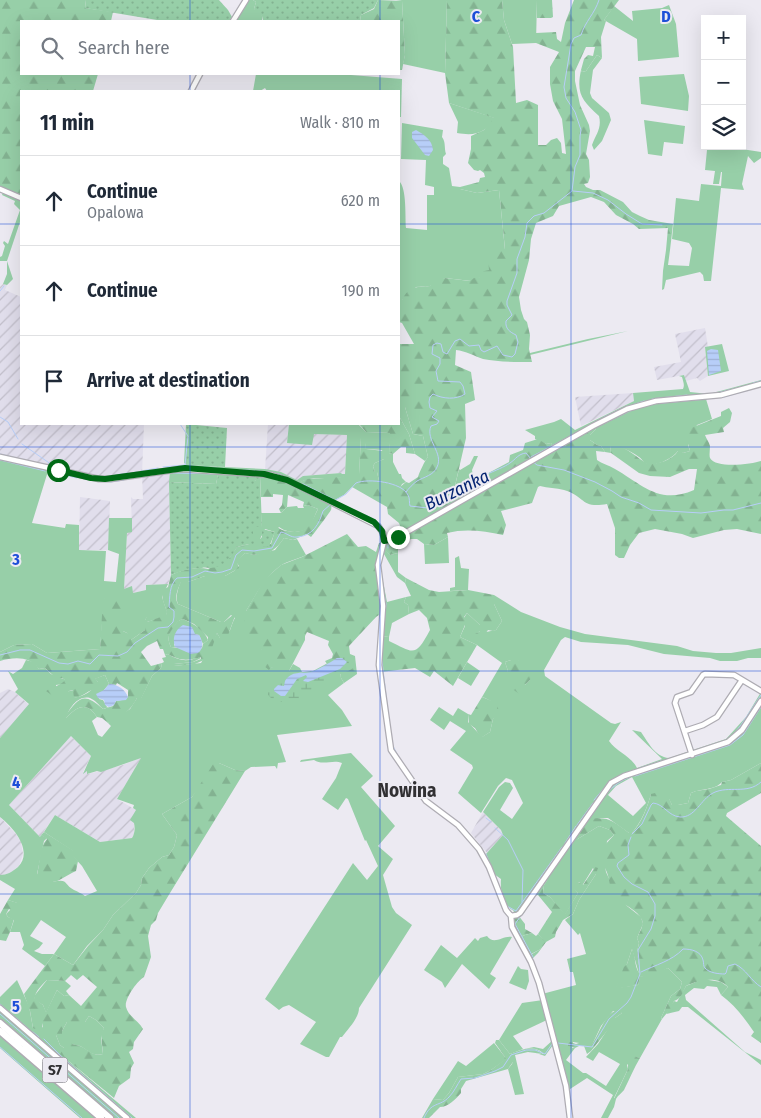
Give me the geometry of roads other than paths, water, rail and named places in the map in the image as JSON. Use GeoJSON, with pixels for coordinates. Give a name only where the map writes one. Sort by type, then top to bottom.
{"type":"FeatureCollection","features":[{"type":"Feature","properties":{"kind":"highway","name":"S7"},"geometry":{"type":"LineString","coordinates":[[0,1023],[110,1118]]}},
{"type":"Feature","properties":{"kind":"highway","name":"S7"},"geometry":{"type":"LineString","coordinates":[[0,1031],[100,1118]]}},
{"type":"Feature","properties":{"kind":"street"},"geometry":{"type":"LineString","coordinates":[[234,20],[246,0]]}},
{"type":"Feature","properties":{"kind":"street"},"geometry":{"type":"LineString","coordinates":[[192,90],[199,75]]}},
{"type":"Feature","properties":{"kind":"street"},"geometry":{"type":"LineString","coordinates":[[0,189],[20,198]]}},
{"type":"Feature","properties":{"kind":"street"},"geometry":{"type":"LineString","coordinates":[[384,541],[398,537],[606,419],[637,405],[662,400],[721,394],[761,384]]}},
{"type":"Feature","properties":{"kind":"street"},"geometry":{"type":"LineString","coordinates":[[0,457],[99,479],[180,468],[268,474],[287,480],[376,524],[382,531],[384,541],[378,565],[383,606],[379,662],[390,750],[426,801],[458,825],[479,849],[489,867],[506,910],[511,916],[513,928],[539,982],[567,1090],[570,1118]]}},
{"type":"Feature","properties":{"kind":"street"},"geometry":{"type":"LineString","coordinates":[[692,755],[675,703],[678,697],[691,692],[703,675],[734,675],[761,691]]}},
{"type":"Feature","properties":{"kind":"street"},"geometry":{"type":"LineString","coordinates":[[685,731],[703,725],[717,717],[742,680]]}},
{"type":"Feature","properties":{"kind":"street"},"geometry":{"type":"LineString","coordinates":[[511,916],[520,913],[611,783],[624,776],[722,745],[734,738],[761,701]]}},
{"type":"Feature","properties":{"kind":"street"},"geometry":{"type":"LineString","coordinates":[[0,1008],[127,1118]]}},
{"type":"Feature","properties":{"kind":"water"},"geometry":{"type":"Polygon","coordinates":[[[416,130],[431,143],[433,150],[429,156],[425,155],[412,138],[412,132],[416,130]]]}},
{"type":"Feature","properties":{"kind":"water"},"geometry":{"type":"Polygon","coordinates":[[[711,349],[718,350],[721,371],[709,375],[707,351],[711,349]]]}},
{"type":"Feature","properties":{"kind":"water"},"geometry":{"type":"Polygon","coordinates":[[[183,625],[192,627],[195,634],[199,635],[202,647],[198,653],[191,654],[175,647],[175,634],[183,625]]]}},
{"type":"Feature","properties":{"kind":"water"},"geometry":{"type":"Polygon","coordinates":[[[337,658],[342,658],[347,662],[340,669],[308,682],[303,681],[307,677],[306,675],[297,679],[285,696],[281,696],[274,691],[278,685],[284,686],[285,681],[291,675],[311,672],[337,658]]]}},
{"type":"Feature","properties":{"kind":"water"},"geometry":{"type":"Polygon","coordinates":[[[109,684],[118,686],[123,690],[128,697],[126,700],[116,701],[114,705],[109,707],[105,705],[104,700],[98,698],[96,694],[104,690],[109,684]]]}},
{"type":"Feature","properties":{"kind":"waterway"},"geometry":{"type":"LineString","coordinates":[[406,492],[417,481],[434,472],[439,462],[430,436],[431,426],[439,421],[432,417],[437,411],[430,408],[430,397],[433,394],[445,398],[454,398],[465,394],[460,382],[438,381],[436,371],[440,364],[440,358],[432,354],[433,345],[441,344],[443,352],[447,354],[455,341],[460,339],[469,346],[479,345],[484,352],[497,346],[503,355],[512,357],[515,354],[518,342],[516,335],[506,326],[506,321],[512,315],[507,301],[517,273],[517,259],[525,237],[527,223],[534,216],[544,213],[572,191],[575,167],[580,155],[581,130],[575,112],[566,98],[564,87],[571,44],[574,38],[581,35],[599,0]]}},
{"type":"Feature","properties":{"kind":"waterway"},"geometry":{"type":"LineString","coordinates":[[573,191],[593,193],[608,200],[642,224],[662,225]]}},
{"type":"Feature","properties":{"kind":"waterway"},"geometry":{"type":"LineString","coordinates":[[0,291],[4,286]]}},
{"type":"Feature","properties":{"kind":"waterway"},"geometry":{"type":"LineString","coordinates":[[753,383],[761,381]]}},
{"type":"Feature","properties":{"kind":"waterway"},"geometry":{"type":"LineString","coordinates":[[717,393],[749,385]]}},
{"type":"Feature","properties":{"kind":"waterway"},"geometry":{"type":"LineString","coordinates":[[724,397],[759,387]]}},
{"type":"Feature","properties":{"kind":"waterway"},"geometry":{"type":"LineString","coordinates":[[652,399],[687,395]]}},
{"type":"Feature","properties":{"kind":"waterway"},"geometry":{"type":"LineString","coordinates":[[652,404],[706,399]]}},
{"type":"Feature","properties":{"kind":"waterway"},"geometry":{"type":"LineString","coordinates":[[604,417],[644,401]]}},
{"type":"Feature","properties":{"kind":"waterway"},"geometry":{"type":"LineString","coordinates":[[597,427],[634,409]]}},
{"type":"Feature","properties":{"kind":"waterway"},"geometry":{"type":"LineString","coordinates":[[0,417],[8,422],[18,439]]}},
{"type":"Feature","properties":{"kind":"waterway"},"geometry":{"type":"LineString","coordinates":[[593,423],[599,420]]}},
{"type":"Feature","properties":{"kind":"waterway"},"geometry":{"type":"LineString","coordinates":[[181,425],[188,436],[185,465]]}},
{"type":"Feature","properties":{"kind":"waterway"},"geometry":{"type":"LineString","coordinates":[[578,432],[588,427]]}},
{"type":"Feature","properties":{"kind":"waterway"},"geometry":{"type":"LineString","coordinates":[[535,462],[593,429]]}},
{"type":"Feature","properties":{"kind":"waterway"},"geometry":{"type":"LineString","coordinates":[[531,457],[574,434]]}},
{"type":"Feature","properties":{"kind":"waterway"},"geometry":{"type":"LineString","coordinates":[[22,444],[55,467]]}},
{"type":"Feature","properties":{"kind":"waterway","name":"Burzanka"},"geometry":{"type":"LineString","coordinates":[[334,501],[346,494],[356,483],[376,481],[392,484],[405,491],[409,496],[410,506],[428,508],[460,487],[467,489],[474,481],[505,466],[521,454],[526,453],[531,459]]}},
{"type":"Feature","properties":{"kind":"waterway"},"geometry":{"type":"LineString","coordinates":[[0,454],[16,458]]}},
{"type":"Feature","properties":{"kind":"waterway"},"geometry":{"type":"LineString","coordinates":[[0,460],[45,471]]}},
{"type":"Feature","properties":{"kind":"waterway","name":"Burzanka"},"geometry":{"type":"LineString","coordinates":[[533,462],[537,465],[564,470],[595,482],[621,497],[639,503],[651,510],[701,513],[733,510],[761,503]]}},
{"type":"Feature","properties":{"kind":"waterway"},"geometry":{"type":"LineString","coordinates":[[163,467],[184,465],[200,467]]}},
{"type":"Feature","properties":{"kind":"waterway"},"geometry":{"type":"LineString","coordinates":[[204,467],[234,470]]}},
{"type":"Feature","properties":{"kind":"waterway"},"geometry":{"type":"LineString","coordinates":[[141,471],[158,468]]}},
{"type":"Feature","properties":{"kind":"waterway"},"geometry":{"type":"LineString","coordinates":[[243,470],[260,471]]}},
{"type":"Feature","properties":{"kind":"waterway"},"geometry":{"type":"LineString","coordinates":[[49,472],[56,473]]}},
{"type":"Feature","properties":{"kind":"waterway"},"geometry":{"type":"LineString","coordinates":[[131,473],[137,472]]}},
{"type":"Feature","properties":{"kind":"waterway"},"geometry":{"type":"LineString","coordinates":[[269,472],[279,474],[296,482]]}},
{"type":"Feature","properties":{"kind":"waterway"},"geometry":{"type":"LineString","coordinates":[[97,476],[105,477],[127,473]]}},
{"type":"Feature","properties":{"kind":"waterway"},"geometry":{"type":"LineString","coordinates":[[159,474],[169,473]]}},
{"type":"Feature","properties":{"kind":"waterway"},"geometry":{"type":"LineString","coordinates":[[173,473],[216,474]]}},
{"type":"Feature","properties":{"kind":"waterway"},"geometry":{"type":"LineString","coordinates":[[60,474],[77,478]]}},
{"type":"Feature","properties":{"kind":"waterway"},"geometry":{"type":"LineString","coordinates":[[221,474],[240,475]]}},
{"type":"Feature","properties":{"kind":"waterway"},"geometry":{"type":"LineString","coordinates":[[142,477],[154,475]]}},
{"type":"Feature","properties":{"kind":"waterway"},"geometry":{"type":"LineString","coordinates":[[266,477],[275,478]]}},
{"type":"Feature","properties":{"kind":"waterway"},"geometry":{"type":"LineString","coordinates":[[111,482],[124,480]]}},
{"type":"Feature","properties":{"kind":"waterway"},"geometry":{"type":"LineString","coordinates":[[303,484],[333,499]]}},
{"type":"Feature","properties":{"kind":"waterway"},"geometry":{"type":"LineString","coordinates":[[313,495],[327,502]]}},
{"type":"Feature","properties":{"kind":"waterway","name":"Burzanka"},"geometry":{"type":"LineString","coordinates":[[0,655],[20,650],[30,650],[59,663],[68,664],[78,661],[90,664],[99,655],[118,656],[127,652],[135,643],[158,628],[168,627],[173,622],[174,611],[169,607],[170,595],[171,588],[177,578],[192,577],[205,571],[215,573],[231,569],[236,555],[242,550],[254,551],[272,548],[281,532],[295,537],[303,536],[311,532],[323,511],[331,504]]}},
{"type":"Feature","properties":{"kind":"waterway"},"geometry":{"type":"LineString","coordinates":[[366,515],[381,524],[387,537]]}},
{"type":"Feature","properties":{"kind":"waterway"},"geometry":{"type":"LineString","coordinates":[[381,576],[386,604],[383,632]]}},
{"type":"Feature","properties":{"kind":"waterway"},"geometry":{"type":"LineString","coordinates":[[382,661],[387,704]]}},
{"type":"Feature","properties":{"kind":"waterway"},"geometry":{"type":"LineString","coordinates":[[733,735],[761,695]]}},
{"type":"Feature","properties":{"kind":"waterway"},"geometry":{"type":"LineString","coordinates":[[635,776],[730,745],[743,735],[761,707]]}},
{"type":"Feature","properties":{"kind":"waterway"},"geometry":{"type":"LineString","coordinates":[[392,744],[398,756]]}},
{"type":"Feature","properties":{"kind":"waterway"},"geometry":{"type":"LineString","coordinates":[[640,768],[661,761]]}},
{"type":"Feature","properties":{"kind":"waterway"},"geometry":{"type":"LineString","coordinates":[[594,800],[611,780],[634,770]]}},
{"type":"Feature","properties":{"kind":"waterway"},"geometry":{"type":"LineString","coordinates":[[589,818],[611,789],[630,777]]}},
{"type":"Feature","properties":{"kind":"waterway"},"geometry":{"type":"LineString","coordinates":[[632,834],[642,824],[653,803],[660,805],[676,816],[685,817],[690,815],[713,793],[750,788],[761,782]]}},
{"type":"Feature","properties":{"kind":"waterway"},"geometry":{"type":"LineString","coordinates":[[416,783],[421,790]]}},
{"type":"Feature","properties":{"kind":"waterway"},"geometry":{"type":"LineString","coordinates":[[423,793],[426,797]]}},
{"type":"Feature","properties":{"kind":"waterway"},"geometry":{"type":"LineString","coordinates":[[577,825],[593,803]]}},
{"type":"Feature","properties":{"kind":"waterway"},"geometry":{"type":"LineString","coordinates":[[486,818],[491,822]]}},
{"type":"Feature","properties":{"kind":"waterway"},"geometry":{"type":"LineString","coordinates":[[565,843],[576,826]]}},
{"type":"Feature","properties":{"kind":"waterway"},"geometry":{"type":"LineString","coordinates":[[495,828],[508,840],[523,870],[522,902]]}},
{"type":"Feature","properties":{"kind":"waterway"},"geometry":{"type":"LineString","coordinates":[[558,1043],[592,1047],[609,1019],[631,997],[640,974],[638,950],[651,929],[655,916],[655,904],[648,892],[632,884],[624,877],[617,866],[618,863],[629,855],[628,845],[631,837]]}},
{"type":"Feature","properties":{"kind":"waterway"},"geometry":{"type":"LineString","coordinates":[[534,896],[570,845]]}},
{"type":"Feature","properties":{"kind":"waterway"},"geometry":{"type":"LineString","coordinates":[[486,854],[507,906],[516,911],[562,847]]}},
{"type":"Feature","properties":{"kind":"waterway"},"geometry":{"type":"LineString","coordinates":[[520,917],[515,924],[533,957]]}},
{"type":"Feature","properties":{"kind":"waterway"},"geometry":{"type":"LineString","coordinates":[[641,972],[669,960],[683,949],[689,949],[700,954],[704,967],[707,970],[725,974],[728,966],[735,964],[761,987]]}},
{"type":"Feature","properties":{"kind":"waterway"},"geometry":{"type":"LineString","coordinates":[[0,1004],[30,1030]]}},
{"type":"Feature","properties":{"kind":"waterway"},"geometry":{"type":"LineString","coordinates":[[0,1014],[119,1118]]}},
{"type":"Feature","properties":{"kind":"waterway"},"geometry":{"type":"LineString","coordinates":[[33,1032],[39,1037]]}},
{"type":"Feature","properties":{"kind":"waterway"},"geometry":{"type":"LineString","coordinates":[[44,1039],[132,1118]]}},
{"type":"Feature","properties":{"kind":"waterway"},"geometry":{"type":"LineString","coordinates":[[424,1118],[430,1109],[449,1097],[461,1079],[475,1078],[495,1071],[503,1067],[511,1055],[526,1050],[535,1050],[545,1054],[552,1044]]}},
{"type":"Feature","properties":{"kind":"waterway"},"geometry":{"type":"LineString","coordinates":[[0,1047],[82,1118]]}},
{"type":"Feature","properties":{"kind":"district","name":"Nowina"},"geometry":{"type":"Point","coordinates":[407,790]}}]}
